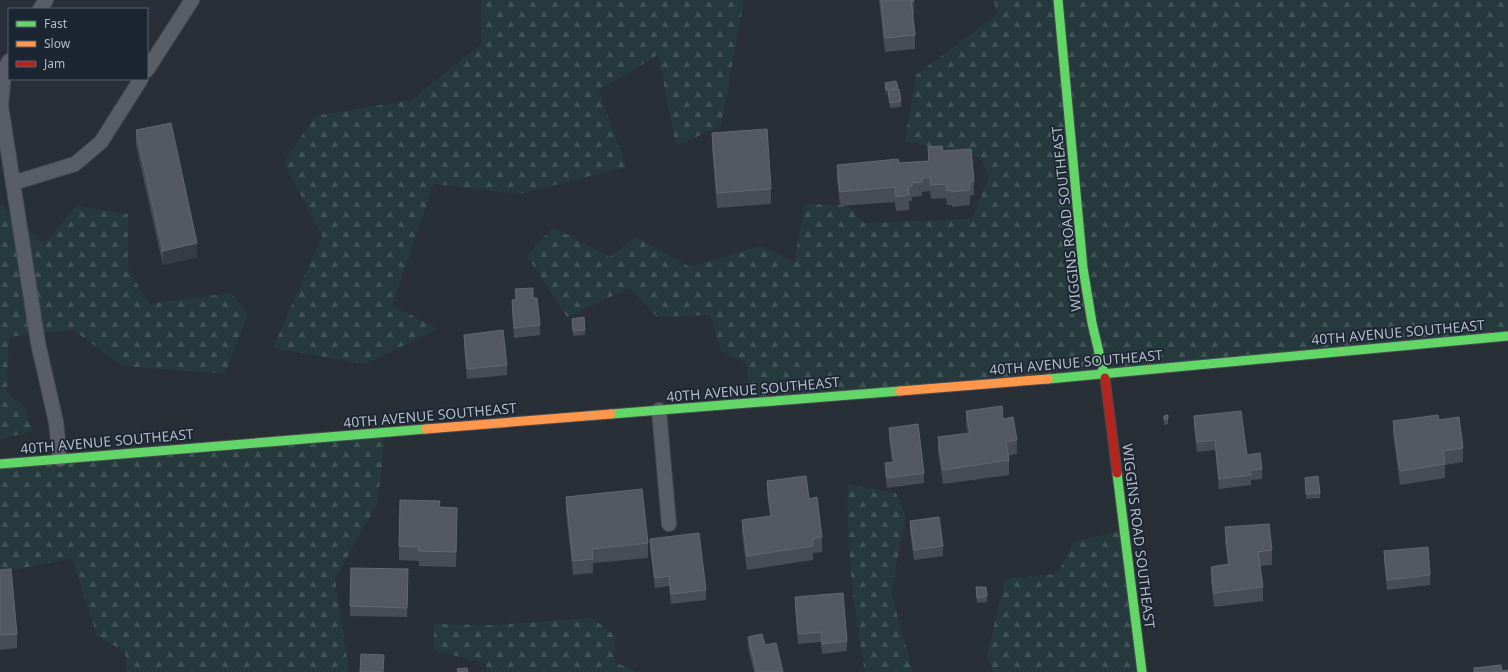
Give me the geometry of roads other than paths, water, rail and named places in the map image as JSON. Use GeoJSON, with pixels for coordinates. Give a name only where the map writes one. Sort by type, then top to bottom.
{"type":"FeatureCollection","features":[{"type":"Feature","properties":{"kind":"street","name":"WIGGINS ROAD SOUTHEAST"},"geometry":{"type":"LineString","coordinates":[[1058,0],[1083,268],[1092,323],[1104,374],[1142,672]]}},
{"type":"Feature","properties":{"kind":"street","name":"40TH AVENUE SOUTHEAST"},"geometry":{"type":"LineString","coordinates":[[0,464],[1104,374],[1508,336]]}},
{"type":"Feature","properties":{"kind":"lane"},"geometry":{"type":"LineString","coordinates":[[148,68],[192,0]]}},
{"type":"Feature","properties":{"kind":"lane"},"geometry":{"type":"LineString","coordinates":[[8,63],[4,71],[1,106],[38,343],[56,422],[60,459]]}},
{"type":"Feature","properties":{"kind":"lane"},"geometry":{"type":"LineString","coordinates":[[13,183],[75,164],[101,142],[140,80]]}},
{"type":"Feature","properties":{"kind":"lane"},"geometry":{"type":"LineString","coordinates":[[659,410],[669,524]]}}]}
